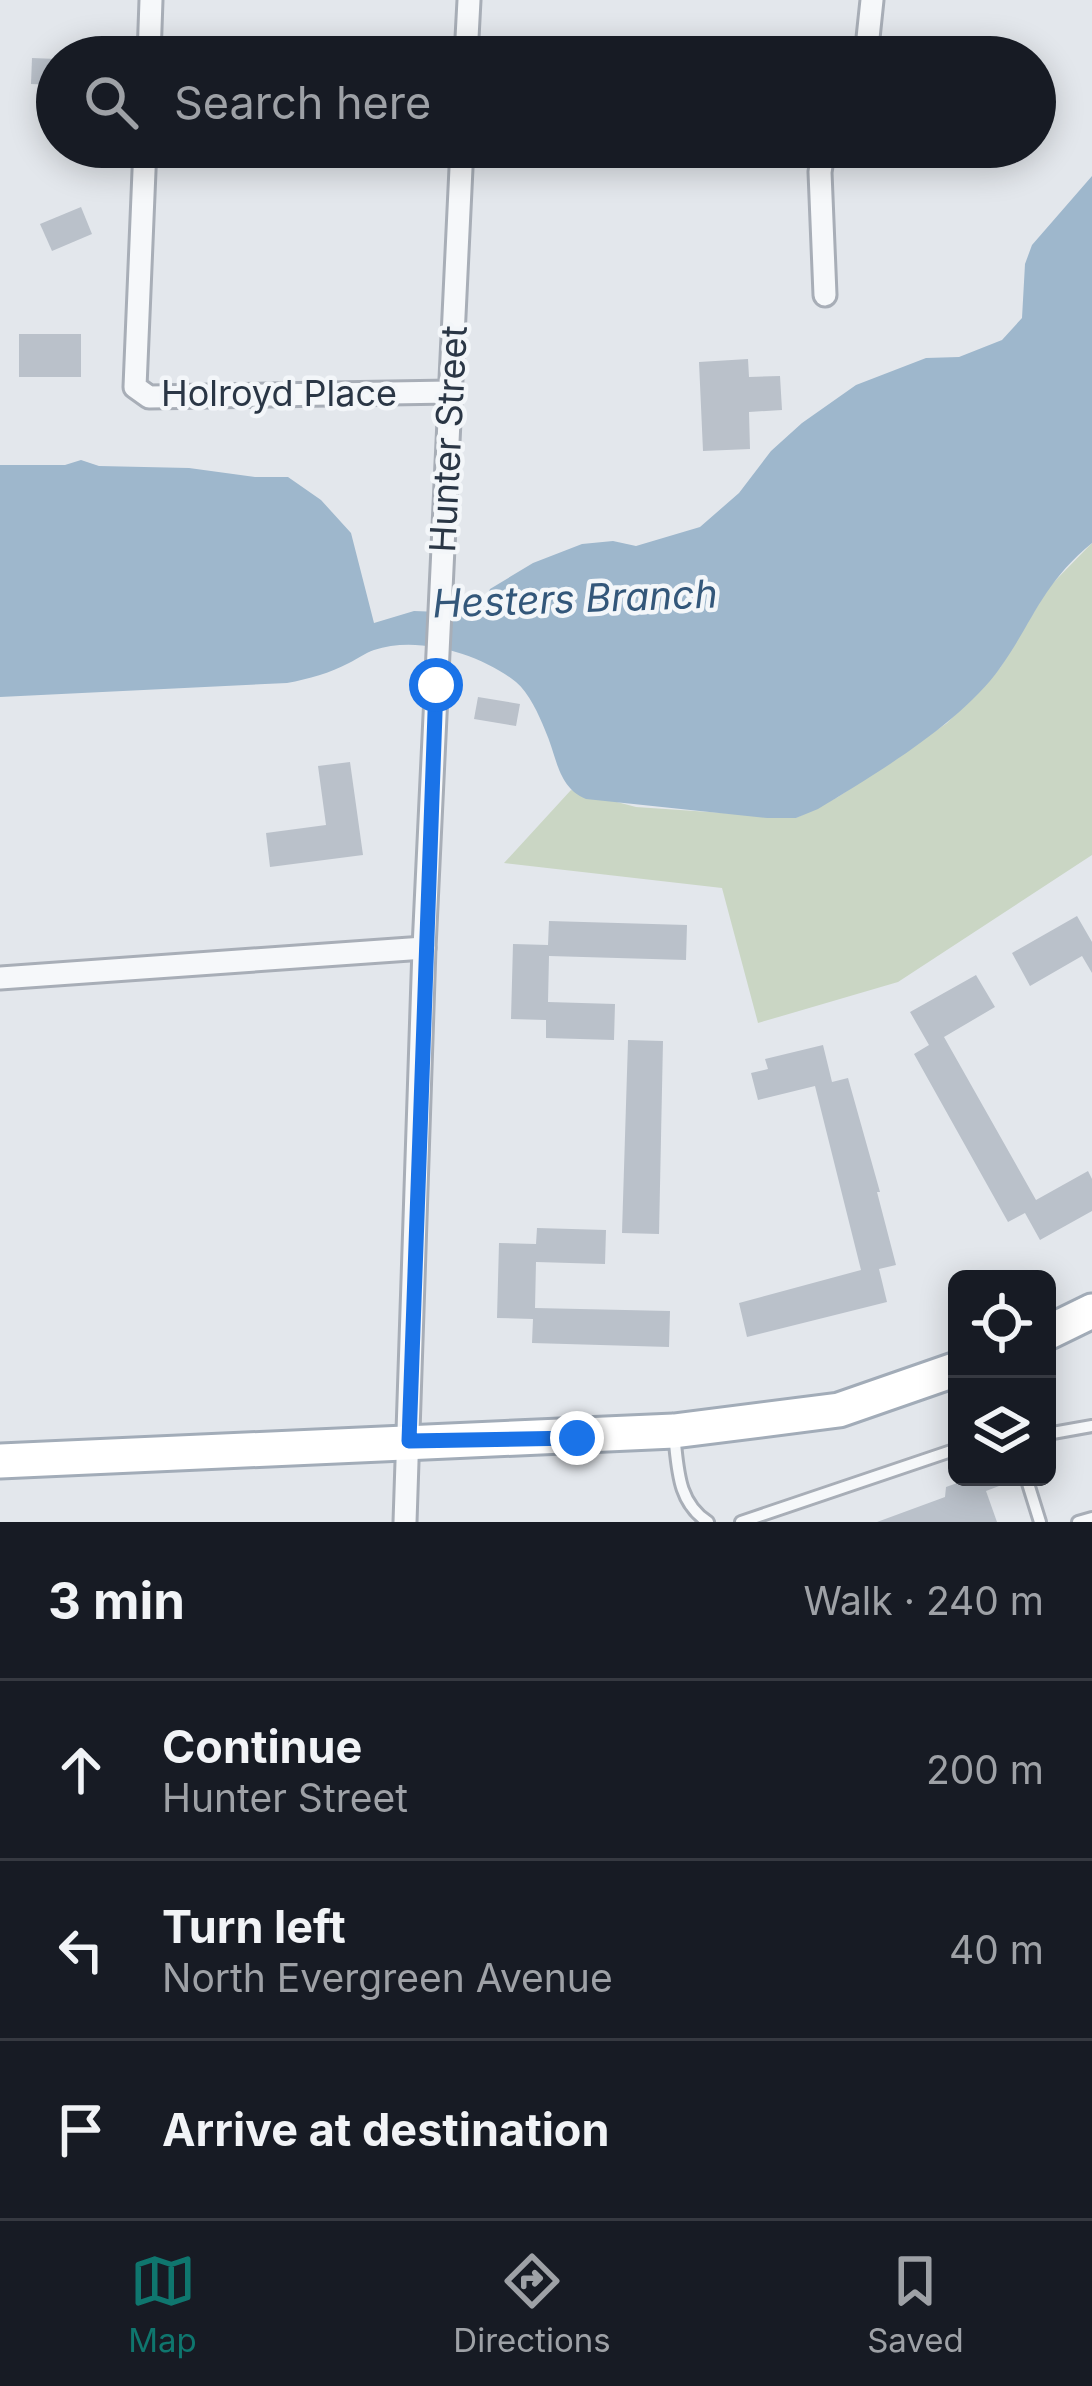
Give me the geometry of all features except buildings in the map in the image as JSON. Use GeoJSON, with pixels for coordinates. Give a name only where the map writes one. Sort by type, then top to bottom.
{"type":"FeatureCollection","features":[{"type":"Feature","properties":{"kind":"main road"},"geometry":{"type":"LineString","coordinates":[[1056,1329],[1092,1311]]}},
{"type":"Feature","properties":{"kind":"main road"},"geometry":{"type":"LineString","coordinates":[[0,1461],[674,1431],[839,1410],[948,1373]]}},
{"type":"Feature","properties":{"kind":"street"},"geometry":{"type":"LineString","coordinates":[[150,36],[151,0]]}},
{"type":"Feature","properties":{"kind":"street"},"geometry":{"type":"LineString","coordinates":[[467,36],[469,0]]}},
{"type":"Feature","properties":{"kind":"street"},"geometry":{"type":"LineString","coordinates":[[868,36],[872,0]]}},
{"type":"Feature","properties":{"kind":"street","name":"Holroyd Place"},"geometry":{"type":"LineString","coordinates":[[144,168],[135,387],[148,397],[450,392]]}},
{"type":"Feature","properties":{"kind":"street","name":"Hunter Street"},"geometry":{"type":"LineString","coordinates":[[405,1522],[424,949],[461,168]]}},
{"type":"Feature","properties":{"kind":"street"},"geometry":{"type":"LineString","coordinates":[[821,168],[825,295]]}},
{"type":"Feature","properties":{"kind":"street"},"geometry":{"type":"LineString","coordinates":[[0,978],[424,949]]}},
{"type":"Feature","properties":{"kind":"lane"},"geometry":{"type":"LineString","coordinates":[[1056,1432],[1092,1426]]}},
{"type":"Feature","properties":{"kind":"lane"},"geometry":{"type":"LineString","coordinates":[[674,1431],[681,1489],[693,1512],[708,1522]]}},
{"type":"Feature","properties":{"kind":"lane"},"geometry":{"type":"LineString","coordinates":[[741,1522],[948,1452]]}},
{"type":"Feature","properties":{"kind":"lane"},"geometry":{"type":"LineString","coordinates":[[1029,1486],[1040,1522]]}},
{"type":"Feature","properties":{"kind":"lane"},"geometry":{"type":"LineString","coordinates":[[1078,1522],[1092,1518]]}},
{"type":"Feature","properties":{"kind":"green space"},"geometry":{"type":"Polygon","coordinates":[[[1092,543],[1092,855],[898,982],[758,1023],[722,888],[504,863],[571,790],[636,807],[796,818],[838,797],[947,723],[1000,668],[1049,587],[1092,543]]]}},
{"type":"Feature","properties":{"kind":"water","name":"Hesters Branch"},"geometry":{"type":"Polygon","coordinates":[[[1092,176],[1092,543],[1061,573],[1000,668],[963,708],[916,746],[818,809],[796,818],[767,818],[586,799],[563,779],[540,718],[521,687],[485,663],[429,646],[374,650],[327,673],[287,683],[0,697],[0,465],[65,465],[81,460],[99,466],[288,477],[321,500],[351,533],[374,623],[414,611],[467,613],[485,602],[490,589],[533,563],[582,544],[613,541],[636,546],[700,527],[739,493],[771,451],[856,385],[926,358],[959,357],[1002,340],[1022,318],[1025,264],[1032,245],[1092,176]]]}},
{"type":"Feature","properties":{"kind":"route"},"geometry":{"type":"LineString","coordinates":[[436,685],[409,1441],[577,1438]]}}]}
